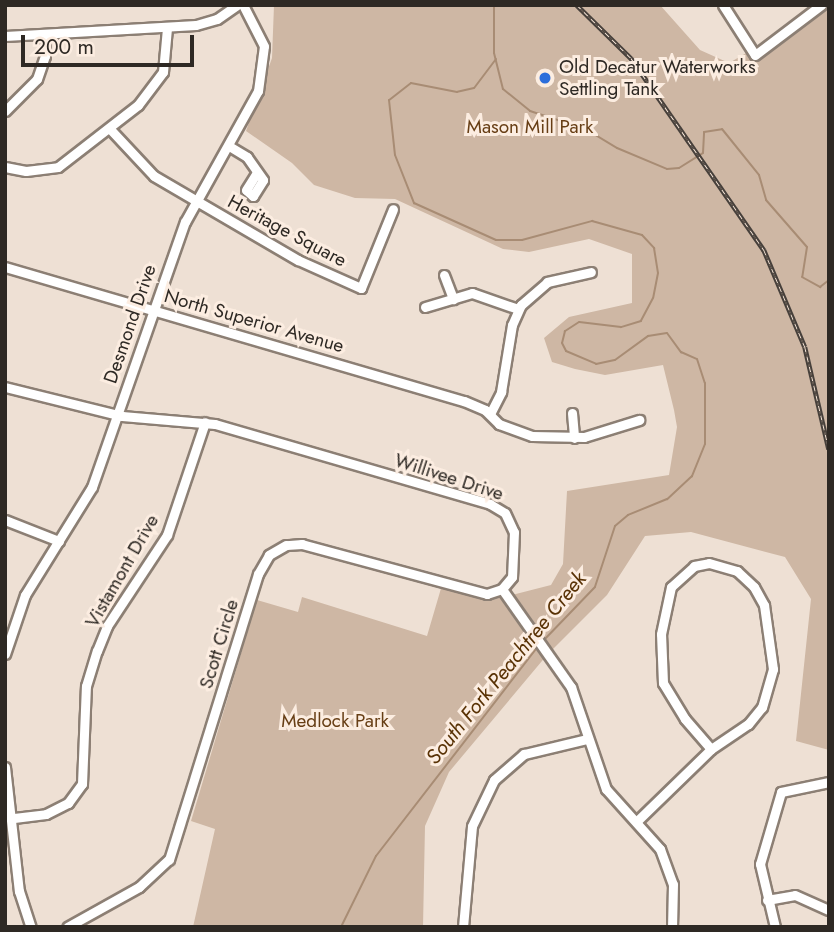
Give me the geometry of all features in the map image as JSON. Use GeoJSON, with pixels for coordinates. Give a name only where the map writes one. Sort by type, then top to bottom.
{"type":"FeatureCollection","features":[{"type":"Feature","properties":{"kind":"street"},"geometry":{"type":"LineString","coordinates":[[5,36],[166,28],[205,23],[237,5]]}},
{"type":"Feature","properties":{"kind":"street","name":"Desmond Drive"},"geometry":{"type":"LineString","coordinates":[[5,654],[25,595],[92,486],[153,310],[197,201],[254,100],[265,65],[258,29],[243,5]]}},
{"type":"Feature","properties":{"kind":"street"},"geometry":{"type":"LineString","coordinates":[[725,6],[755,55],[821,5]]}},
{"type":"Feature","properties":{"kind":"street"},"geometry":{"type":"LineString","coordinates":[[5,167],[26,172],[58,167],[110,128],[157,84],[166,58],[166,28]]}},
{"type":"Feature","properties":{"kind":"street"},"geometry":{"type":"LineString","coordinates":[[5,111],[37,79],[45,56],[45,34]]}},
{"type":"Feature","properties":{"kind":"street"},"geometry":{"type":"LineString","coordinates":[[110,128],[146,170],[197,201]]}},
{"type":"Feature","properties":{"kind":"street"},"geometry":{"type":"LineString","coordinates":[[229,146],[247,157],[256,173]]}},
{"type":"Feature","properties":{"kind":"street","name":"Heritage Square"},"geometry":{"type":"LineString","coordinates":[[197,201],[298,260],[362,288],[393,209]]}},
{"type":"Feature","properties":{"kind":"street","name":"North Superior Avenue"},"geometry":{"type":"LineString","coordinates":[[5,267],[464,401],[490,414],[499,424],[531,436],[574,438],[601,433],[639,420]]}},
{"type":"Feature","properties":{"kind":"street"},"geometry":{"type":"LineString","coordinates":[[490,414],[503,385],[518,309],[547,282],[591,272]]}},
{"type":"Feature","properties":{"kind":"street"},"geometry":{"type":"LineString","coordinates":[[444,275],[453,299]]}},
{"type":"Feature","properties":{"kind":"street"},"geometry":{"type":"LineString","coordinates":[[425,307],[477,293],[518,309]]}},
{"type":"Feature","properties":{"kind":"street","name":"Willivee Drive"},"geometry":{"type":"LineString","coordinates":[[5,387],[117,415],[205,422],[500,509],[510,519],[515,541],[513,573],[502,589]]}},
{"type":"Feature","properties":{"kind":"street"},"geometry":{"type":"LineString","coordinates":[[572,413],[574,438]]}},
{"type":"Feature","properties":{"kind":"street","name":"Vistamont Drive"},"geometry":{"type":"LineString","coordinates":[[13,818],[46,814],[68,803],[82,784],[86,686],[97,651],[107,626],[167,535],[205,422]]}},
{"type":"Feature","properties":{"kind":"street"},"geometry":{"type":"LineString","coordinates":[[5,520],[59,541]]}},
{"type":"Feature","properties":{"kind":"street","name":"Scott Circle"},"geometry":{"type":"LineString","coordinates":[[67,927],[139,887],[169,859],[258,574],[273,552],[302,544],[474,594],[502,589]]}},
{"type":"Feature","properties":{"kind":"street"},"geometry":{"type":"LineString","coordinates":[[637,821],[711,749],[748,724],[762,707],[773,669],[764,605],[754,587],[737,571],[709,564],[694,566],[671,587],[661,634],[663,683],[674,704],[711,749]]}},
{"type":"Feature","properties":{"kind":"street"},"geometry":{"type":"LineString","coordinates":[[502,589],[571,687],[606,789],[660,849],[668,868],[674,897],[672,927]]}},
{"type":"Feature","properties":{"kind":"street"},"geometry":{"type":"LineString","coordinates":[[463,927],[472,826],[494,780],[524,754],[587,739]]}},
{"type":"Feature","properties":{"kind":"street"},"geometry":{"type":"LineString","coordinates":[[5,767],[21,902],[31,927]]}},
{"type":"Feature","properties":{"kind":"street"},"geometry":{"type":"LineString","coordinates":[[775,927],[760,864],[781,792],[829,782]]}},
{"type":"Feature","properties":{"kind":"street"},"geometry":{"type":"LineString","coordinates":[[5,870],[17,869]]}},
{"type":"Feature","properties":{"kind":"street"},"geometry":{"type":"LineString","coordinates":[[767,900],[795,895],[829,910]]}},
{"type":"Feature","properties":{"kind":"green space","name":"Mason Mill Park"},"geometry":{"type":"Polygon","coordinates":[[[274,5],[660,5],[700,50],[729,63],[829,5],[829,750],[796,741],[811,599],[785,557],[691,532],[645,536],[607,595],[547,655],[449,772],[425,826],[423,927],[193,927],[215,829],[191,821],[257,600],[298,612],[302,597],[427,636],[442,585],[480,595],[502,589],[508,596],[551,585],[563,564],[567,491],[669,475],[677,427],[663,365],[605,375],[575,369],[552,362],[544,338],[569,317],[632,303],[632,254],[589,239],[529,252],[503,249],[395,199],[355,198],[314,185],[292,163],[246,131],[272,58],[274,5]]]}},
{"type":"Feature","properties":{"kind":"waterway"},"geometry":{"type":"LineString","coordinates":[[494,5],[494,53],[503,89],[530,111],[566,123],[574,122],[617,148],[667,169],[679,168],[703,153],[704,132],[722,129],[759,175],[766,200],[807,247],[802,277],[820,287],[829,280]]}},
{"type":"Feature","properties":{"kind":"waterway","name":"South Fork Peachtree Creek"},"geometry":{"type":"LineString","coordinates":[[496,59],[474,88],[457,92],[411,83],[389,100],[395,155],[414,203],[496,240],[522,240],[592,221],[642,235],[654,248],[658,273],[653,298],[641,321],[621,327],[579,322],[565,331],[562,343],[566,351],[596,364],[615,360],[648,336],[667,333],[681,352],[697,359],[705,383],[705,444],[692,476],[667,499],[628,515],[615,526],[595,587],[543,641]]}},
{"type":"Feature","properties":{"kind":"waterway","name":"South Fork Peachtree Creek"},"geometry":{"type":"LineString","coordinates":[[341,927],[376,856],[539,645]]}},
{"type":"Feature","properties":{"kind":"railway"},"geometry":{"type":"LineString","coordinates":[[577,5],[631,58],[764,250],[805,347],[829,449]]}},
{"type":"Feature","properties":{"kind":"place","name":"Old Decatur Waterworks Settling Tank"},"geometry":{"type":"Point","coordinates":[545,78]}},
{"type":"Feature","properties":{"kind":"park label","name":"Medlock Park"},"geometry":{"type":"Point","coordinates":[335,721]}}]}
